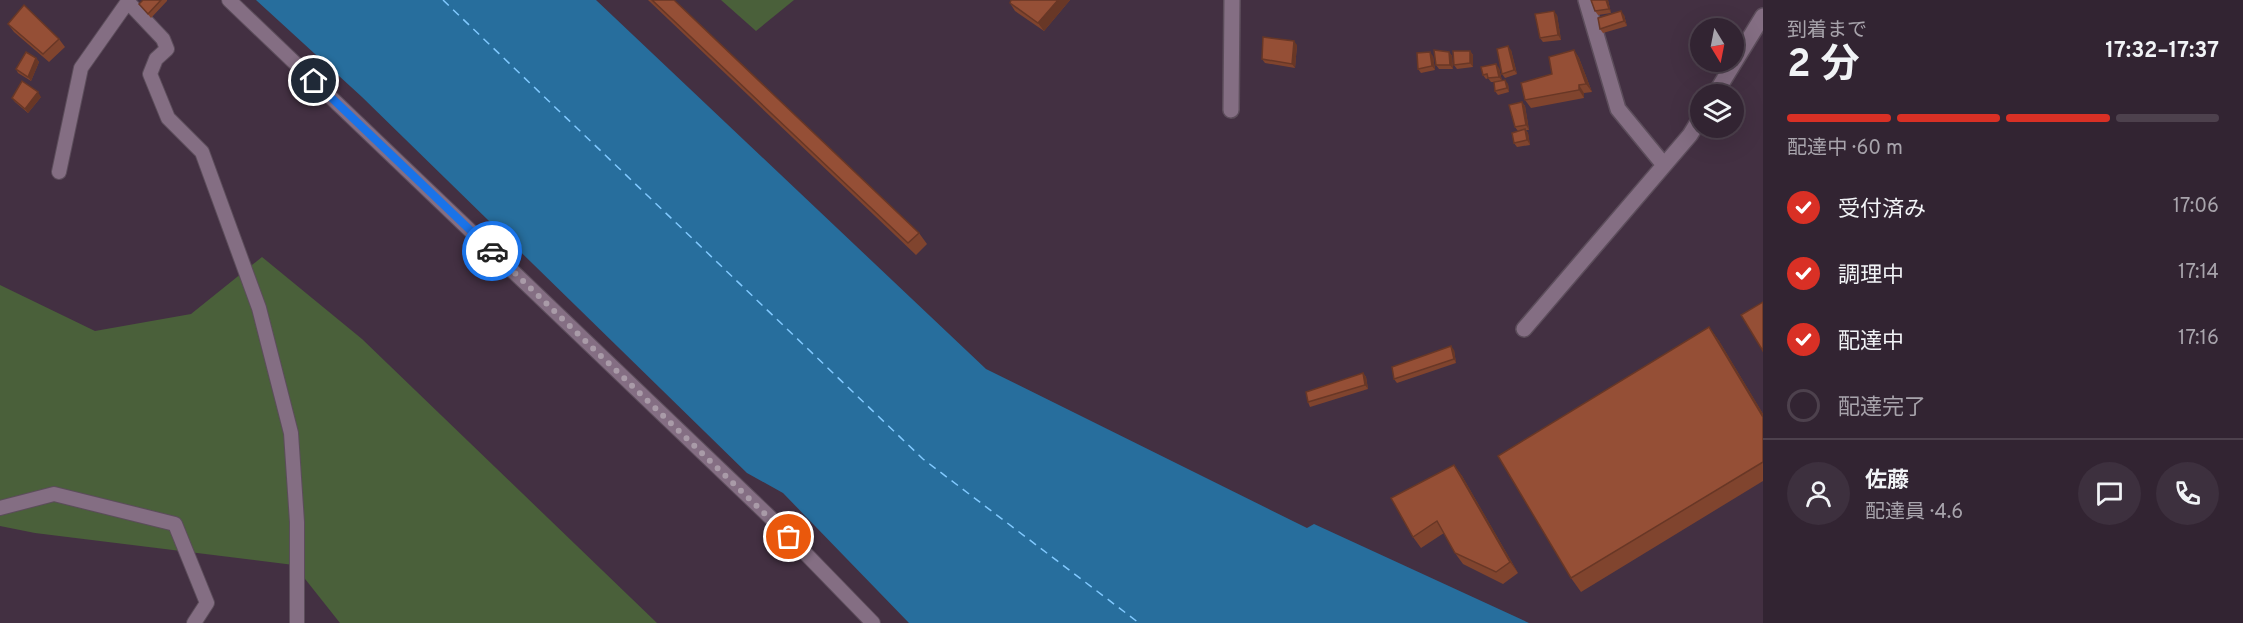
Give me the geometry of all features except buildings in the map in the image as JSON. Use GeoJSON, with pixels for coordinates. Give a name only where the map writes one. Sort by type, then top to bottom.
{"type":"FeatureCollection","features":[{"type":"Feature","properties":{"kind":"street"},"geometry":{"type":"LineString","coordinates":[[1231,110],[1232,0]]}},
{"type":"Feature","properties":{"kind":"street"},"geometry":{"type":"LineString","coordinates":[[1586,0],[1618,110],[1664,165]]}},
{"type":"Feature","properties":{"kind":"street"},"geometry":{"type":"LineString","coordinates":[[1721,84],[1763,16]]}},
{"type":"Feature","properties":{"kind":"street"},"geometry":{"type":"LineString","coordinates":[[1524,329],[1690,135]]}},
{"type":"Feature","properties":{"kind":"lane"},"geometry":{"type":"LineString","coordinates":[[229,0],[764,512],[873,623]]}},
{"type":"Feature","properties":{"kind":"lane"},"geometry":{"type":"LineString","coordinates":[[59,172],[81,68],[128,1],[163,39],[167,49],[156,59],[150,74],[168,118],[202,152],[259,308],[291,434],[297,522],[297,623]]}},
{"type":"Feature","properties":{"kind":"lane"},"geometry":{"type":"LineString","coordinates":[[0,508],[54,494],[175,524],[207,603],[194,623]]}},
{"type":"Feature","properties":{"kind":"green space"},"geometry":{"type":"Polygon","coordinates":[[[721,0],[794,0],[756,31],[721,0]]]}},
{"type":"Feature","properties":{"kind":"green space"},"geometry":{"type":"Polygon","coordinates":[[[262,257],[362,339],[657,623],[340,623],[294,565],[35,533],[0,526],[0,285],[95,331],[191,314],[262,257]]]}},
{"type":"Feature","properties":{"kind":"water"},"geometry":{"type":"Polygon","coordinates":[[[256,0],[596,0],[986,369],[1307,528],[1314,524],[1529,623],[909,623],[783,493],[747,473],[362,97],[256,0]]]}},
{"type":"Feature","properties":{"kind":"ferry route"},"geometry":{"type":"LineString","coordinates":[[443,0],[923,459],[1139,623]]}},
{"type":"Feature","properties":{"kind":"way so far"},"geometry":{"type":"LineString","coordinates":[[492,251],[789,537]]}},
{"type":"Feature","properties":{"kind":"route"},"geometry":{"type":"LineString","coordinates":[[314,81],[492,251]]}}]}
